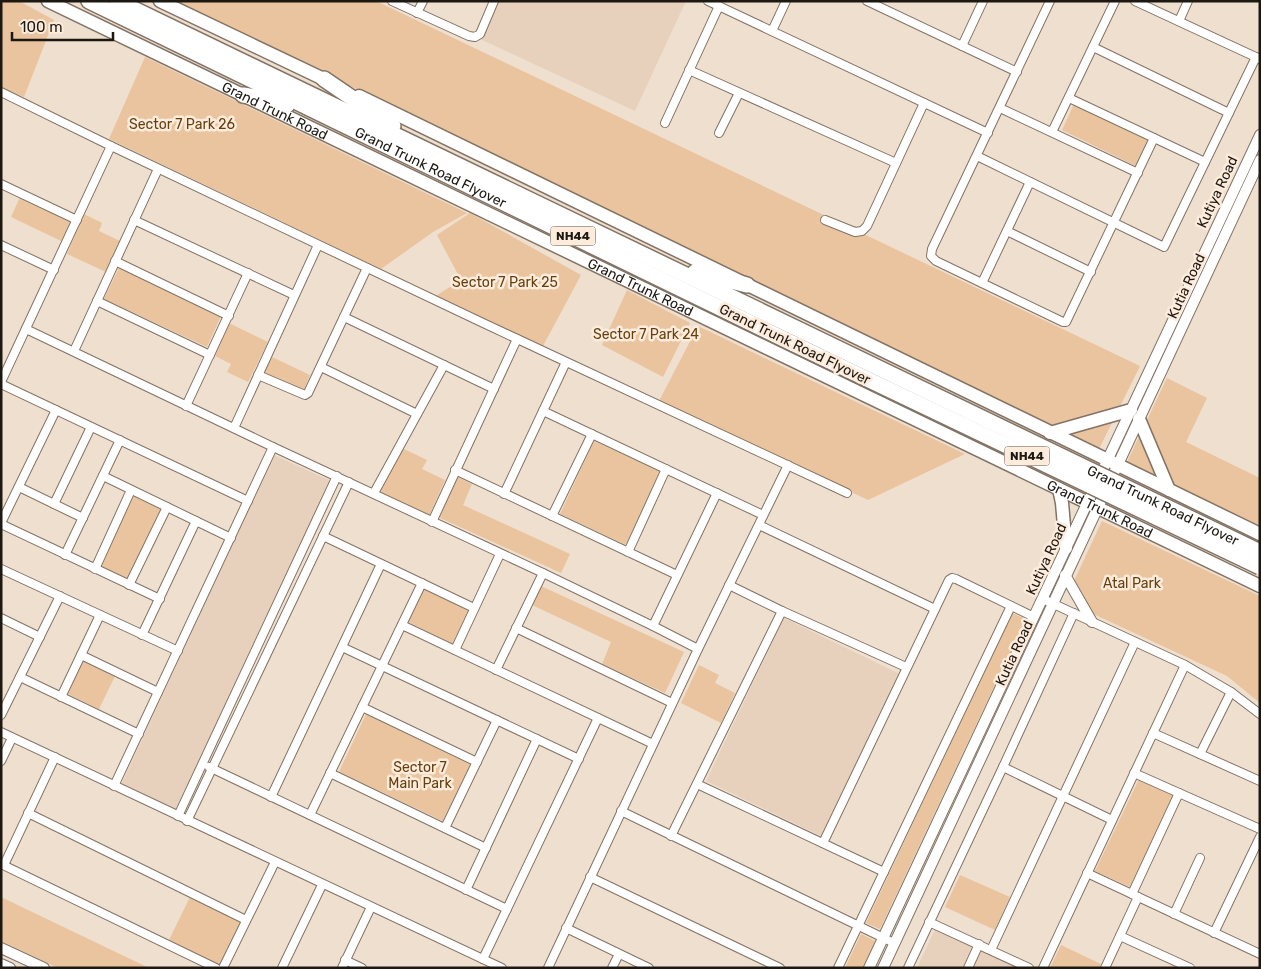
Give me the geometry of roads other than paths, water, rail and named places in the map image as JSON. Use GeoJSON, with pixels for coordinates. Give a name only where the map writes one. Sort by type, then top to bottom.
{"type":"FeatureCollection","features":[{"type":"Feature","properties":{"kind":"highway","name":"Grand Trunk Road Flyover"},"geometry":{"type":"LineString","coordinates":[[89,1],[352,128],[1260,552]]}},
{"type":"Feature","properties":{"kind":"highway","name":"Grand Trunk Road Flyover"},"geometry":{"type":"LineString","coordinates":[[117,1],[420,147]]}},
{"type":"Feature","properties":{"kind":"highway"},"geometry":{"type":"LineString","coordinates":[[324,79],[408,136],[420,147]]}},
{"type":"Feature","properties":{"kind":"highway"},"geometry":{"type":"LineString","coordinates":[[242,95],[278,102],[352,128]]}},
{"type":"Feature","properties":{"kind":"highway","name":"NH44"},"geometry":{"type":"LineString","coordinates":[[420,147],[662,264]]}},
{"type":"Feature","properties":{"kind":"highway"},"geometry":{"type":"LineString","coordinates":[[662,264],[747,285]]}},
{"type":"Feature","properties":{"kind":"highway","name":"Grand Trunk Road Flyover"},"geometry":{"type":"LineString","coordinates":[[662,264],[798,337],[1260,567]]}},
{"type":"Feature","properties":{"kind":"main road","name":"Grand Trunk Road"},"geometry":{"type":"LineString","coordinates":[[48,1],[1260,586]]}},
{"type":"Feature","properties":{"kind":"main road"},"geometry":{"type":"LineString","coordinates":[[160,1],[1260,534]]}},
{"type":"Feature","properties":{"kind":"main road"},"geometry":{"type":"LineString","coordinates":[[1050,432],[1135,414],[1169,490]]}},
{"type":"Feature","properties":{"kind":"main road"},"geometry":{"type":"LineString","coordinates":[[1059,489],[1072,545]]}},
{"type":"Feature","properties":{"kind":"street"},"geometry":{"type":"LineString","coordinates":[[392,1],[468,36],[475,37],[480,34],[494,1]]}},
{"type":"Feature","properties":{"kind":"street"},"geometry":{"type":"LineString","coordinates":[[417,13],[422,1]]}},
{"type":"Feature","properties":{"kind":"street"},"geometry":{"type":"LineString","coordinates":[[708,1],[988,133]]}},
{"type":"Feature","properties":{"kind":"street"},"geometry":{"type":"LineString","coordinates":[[772,31],[786,1]]}},
{"type":"Feature","properties":{"kind":"street"},"geometry":{"type":"LineString","coordinates":[[867,1],[1017,72]]}},
{"type":"Feature","properties":{"kind":"street"},"geometry":{"type":"LineString","coordinates":[[962,46],[983,1]]}},
{"type":"Feature","properties":{"kind":"street"},"geometry":{"type":"LineString","coordinates":[[1050,1],[932,249],[931,256],[936,261],[1066,322],[1154,138]]}},
{"type":"Feature","properties":{"kind":"street"},"geometry":{"type":"LineString","coordinates":[[1052,132],[1115,1]]}},
{"type":"Feature","properties":{"kind":"street"},"geometry":{"type":"LineString","coordinates":[[977,156],[1164,247],[1258,58],[1135,1]]}},
{"type":"Feature","properties":{"kind":"street"},"geometry":{"type":"LineString","coordinates":[[1179,21],[1188,1]]}},
{"type":"Feature","properties":{"kind":"street"},"geometry":{"type":"LineString","coordinates":[[664,123],[719,6]]}},
{"type":"Feature","properties":{"kind":"street"},"geometry":{"type":"LineString","coordinates":[[1093,48],[1229,113]]}},
{"type":"Feature","properties":{"kind":"street"},"geometry":{"type":"LineString","coordinates":[[689,70],[896,163]]}},
{"type":"Feature","properties":{"kind":"street"},"geometry":{"type":"LineString","coordinates":[[1,92],[318,245],[846,493]]}},
{"type":"Feature","properties":{"kind":"street"},"geometry":{"type":"LineString","coordinates":[[719,133],[739,92]]}},
{"type":"Feature","properties":{"kind":"street"},"geometry":{"type":"LineString","coordinates":[[1069,98],[1205,162]]}},
{"type":"Feature","properties":{"kind":"street"},"geometry":{"type":"LineString","coordinates":[[825,220],[855,232],[862,231],[867,226],[924,103]]}},
{"type":"Feature","properties":{"kind":"street"},"geometry":{"type":"LineString","coordinates":[[1000,108],[1138,172]]}},
{"type":"Feature","properties":{"kind":"street","name":"Kutiya Road"},"geometry":{"type":"LineString","coordinates":[[1135,414],[1151,366],[1260,134]]}},
{"type":"Feature","properties":{"kind":"street"},"geometry":{"type":"LineString","coordinates":[[111,146],[1,383],[248,501]]}},
{"type":"Feature","properties":{"kind":"street","name":"Kutia Road"},"geometry":{"type":"LineString","coordinates":[[883,968],[1048,601],[1065,575],[1072,545],[1135,414],[1161,372],[1260,160]]}},
{"type":"Feature","properties":{"kind":"street"},"geometry":{"type":"LineString","coordinates":[[74,351],[158,169]]}},
{"type":"Feature","properties":{"kind":"street"},"geometry":{"type":"LineString","coordinates":[[982,283],[1030,182]]}},
{"type":"Feature","properties":{"kind":"street"},"geometry":{"type":"LineString","coordinates":[[1,184],[77,220]]}},
{"type":"Feature","properties":{"kind":"street"},"geometry":{"type":"LineString","coordinates":[[134,220],[294,295]]}},
{"type":"Feature","properties":{"kind":"street"},"geometry":{"type":"LineString","coordinates":[[1006,231],[1091,272]]}},
{"type":"Feature","properties":{"kind":"street"},"geometry":{"type":"LineString","coordinates":[[234,428],[318,245]]}},
{"type":"Feature","properties":{"kind":"street"},"geometry":{"type":"LineString","coordinates":[[2,248],[54,270]]}},
{"type":"Feature","properties":{"kind":"street"},"geometry":{"type":"LineString","coordinates":[[115,261],[229,316]]}},
{"type":"Feature","properties":{"kind":"street"},"geometry":{"type":"LineString","coordinates":[[258,375],[306,395],[367,268]]}},
{"type":"Feature","properties":{"kind":"street"},"geometry":{"type":"LineString","coordinates":[[186,406],[248,274]]}},
{"type":"Feature","properties":{"kind":"street"},"geometry":{"type":"LineString","coordinates":[[97,301],[210,355]]}},
{"type":"Feature","properties":{"kind":"street"},"geometry":{"type":"LineString","coordinates":[[344,317],[494,389]]}},
{"type":"Feature","properties":{"kind":"street"},"geometry":{"type":"LineString","coordinates":[[26,329],[543,573],[698,649]]}},
{"type":"Feature","properties":{"kind":"street"},"geometry":{"type":"LineString","coordinates":[[432,522],[517,339]]}},
{"type":"Feature","properties":{"kind":"street"},"geometry":{"type":"LineString","coordinates":[[504,494],[566,362]]}},
{"type":"Feature","properties":{"kind":"street"},"geometry":{"type":"LineString","coordinates":[[374,493],[444,365]]}},
{"type":"Feature","properties":{"kind":"street"},"geometry":{"type":"LineString","coordinates":[[1151,366],[1161,372]]}},
{"type":"Feature","properties":{"kind":"street"},"geometry":{"type":"LineString","coordinates":[[321,367],[417,414]]}},
{"type":"Feature","properties":{"kind":"street"},"geometry":{"type":"LineString","coordinates":[[56,410],[1,524],[160,599]]}},
{"type":"Feature","properties":{"kind":"street"},"geometry":{"type":"LineString","coordinates":[[543,411],[763,516]]}},
{"type":"Feature","properties":{"kind":"street"},"geometry":{"type":"LineString","coordinates":[[54,504],[91,427]]}},
{"type":"Feature","properties":{"kind":"street"},"geometry":{"type":"LineString","coordinates":[[552,516],[592,434]]}},
{"type":"Feature","properties":{"kind":"street"},"geometry":{"type":"LineString","coordinates":[[66,555],[120,440]]}},
{"type":"Feature","properties":{"kind":"street"},"geometry":{"type":"LineString","coordinates":[[114,786],[273,447]]}},
{"type":"Feature","properties":{"kind":"street"},"geometry":{"type":"LineString","coordinates":[[548,968],[672,703],[788,465]]}},
{"type":"Feature","properties":{"kind":"street"},"geometry":{"type":"LineString","coordinates":[[628,552],[666,469]]}},
{"type":"Feature","properties":{"kind":"street"},"geometry":{"type":"LineString","coordinates":[[455,470],[677,575]]}},
{"type":"Feature","properties":{"kind":"street"},"geometry":{"type":"LineString","coordinates":[[103,476],[231,538]]}},
{"type":"Feature","properties":{"kind":"street"},"geometry":{"type":"LineString","coordinates":[[178,816],[337,476]]}},
{"type":"Feature","properties":{"kind":"street"},"geometry":{"type":"LineString","coordinates":[[187,821],[349,482]]}},
{"type":"Feature","properties":{"kind":"street"},"geometry":{"type":"LineString","coordinates":[[19,487],[83,518]]}},
{"type":"Feature","properties":{"kind":"street"},"geometry":{"type":"LineString","coordinates":[[95,568],[131,490]]}},
{"type":"Feature","properties":{"kind":"street"},"geometry":{"type":"LineString","coordinates":[[653,626],[717,493]]}},
{"type":"Feature","properties":{"kind":"street"},"geometry":{"type":"LineString","coordinates":[[129,585],[167,507]]}},
{"type":"Feature","properties":{"kind":"street"},"geometry":{"type":"LineString","coordinates":[[142,635],[196,521]]}},
{"type":"Feature","properties":{"kind":"street"},"geometry":{"type":"LineString","coordinates":[[759,525],[935,609]]}},
{"type":"Feature","properties":{"kind":"street"},"geometry":{"type":"LineString","coordinates":[[323,536],[474,608]]}},
{"type":"Feature","properties":{"kind":"street","name":"Kutiya Road"},"geometry":{"type":"LineString","coordinates":[[869,968],[1034,617],[1048,601],[1072,545]]}},
{"type":"Feature","properties":{"kind":"street"},"geometry":{"type":"LineString","coordinates":[[455,650],[500,554]]}},
{"type":"Feature","properties":{"kind":"street"},"geometry":{"type":"LineString","coordinates":[[271,797],[381,564]]}},
{"type":"Feature","properties":{"kind":"street"},"geometry":{"type":"LineString","coordinates":[[1,568],[178,651]]}},
{"type":"Feature","properties":{"kind":"street"},"geometry":{"type":"LineString","coordinates":[[496,670],[543,573]]}},
{"type":"Feature","properties":{"kind":"street"},"geometry":{"type":"LineString","coordinates":[[1065,575],[1092,622]]}},
{"type":"Feature","properties":{"kind":"street"},"geometry":{"type":"LineString","coordinates":[[823,843],[949,580],[952,578],[1034,617]]}},
{"type":"Feature","properties":{"kind":"street"},"geometry":{"type":"LineString","coordinates":[[310,815],[422,583]]}},
{"type":"Feature","properties":{"kind":"street"},"geometry":{"type":"LineString","coordinates":[[729,585],[906,667]]}},
{"type":"Feature","properties":{"kind":"street"},"geometry":{"type":"LineString","coordinates":[[283,593],[293,598]]}},
{"type":"Feature","properties":{"kind":"street"},"geometry":{"type":"LineString","coordinates":[[1,715],[60,596]]}},
{"type":"Feature","properties":{"kind":"street"},"geometry":{"type":"LineString","coordinates":[[1048,601],[1185,665],[1231,692],[1260,714]]}},
{"type":"Feature","properties":{"kind":"street"},"geometry":{"type":"LineString","coordinates":[[838,968],[1011,606]]}},
{"type":"Feature","properties":{"kind":"street"},"geometry":{"type":"LineString","coordinates":[[671,836],[782,611]]}},
{"type":"Feature","properties":{"kind":"street"},"geometry":{"type":"LineString","coordinates":[[908,968],[1004,767],[1074,613]]}},
{"type":"Feature","properties":{"kind":"street"},"geometry":{"type":"LineString","coordinates":[[61,697],[100,615]]}},
{"type":"Feature","properties":{"kind":"street"},"geometry":{"type":"LineString","coordinates":[[1,618],[40,637]]}},
{"type":"Feature","properties":{"kind":"street"},"geometry":{"type":"LineString","coordinates":[[402,625],[653,744]]}},
{"type":"Feature","properties":{"kind":"street"},"geometry":{"type":"LineString","coordinates":[[516,628],[672,703]]}},
{"type":"Feature","properties":{"kind":"street"},"geometry":{"type":"LineString","coordinates":[[991,950],[1135,642]]}},
{"type":"Feature","properties":{"kind":"street"},"geometry":{"type":"LineString","coordinates":[[342,647],[579,759]]}},
{"type":"Feature","properties":{"kind":"street"},"geometry":{"type":"LineString","coordinates":[[81,655],[158,692]]}},
{"type":"Feature","properties":{"kind":"street"},"geometry":{"type":"LineString","coordinates":[[1043,968],[1185,665]]}},
{"type":"Feature","properties":{"kind":"street"},"geometry":{"type":"LineString","coordinates":[[20,677],[138,734]]}},
{"type":"Feature","properties":{"kind":"street"},"geometry":{"type":"LineString","coordinates":[[240,684],[250,689]]}},
{"type":"Feature","properties":{"kind":"street"},"geometry":{"type":"LineString","coordinates":[[1200,754],[1231,692]]}},
{"type":"Feature","properties":{"kind":"street"},"geometry":{"type":"LineString","coordinates":[[362,706],[477,762]]}},
{"type":"Feature","properties":{"kind":"street"},"geometry":{"type":"LineString","coordinates":[[483,959],[598,718]]}},
{"type":"Feature","properties":{"kind":"street"},"geometry":{"type":"LineString","coordinates":[[445,828],[497,720]]}},
{"type":"Feature","properties":{"kind":"street"},"geometry":{"type":"LineString","coordinates":[[1,732],[502,968]]}},
{"type":"Feature","properties":{"kind":"street"},"geometry":{"type":"LineString","coordinates":[[1153,733],[1260,781]]}},
{"type":"Feature","properties":{"kind":"street"},"geometry":{"type":"LineString","coordinates":[[1,761],[12,738]]}},
{"type":"Feature","properties":{"kind":"street"},"geometry":{"type":"LineString","coordinates":[[466,890],[537,739]]}},
{"type":"Feature","properties":{"kind":"street"},"geometry":{"type":"LineString","coordinates":[[55,757],[3,865],[216,968]]}},
{"type":"Feature","properties":{"kind":"street"},"geometry":{"type":"LineString","coordinates":[[203,764],[507,909]]}},
{"type":"Feature","properties":{"kind":"street"},"geometry":{"type":"LineString","coordinates":[[1004,767],[1112,820]]}},
{"type":"Feature","properties":{"kind":"street"},"geometry":{"type":"LineString","coordinates":[[1134,772],[1260,829]]}},
{"type":"Feature","properties":{"kind":"street"},"geometry":{"type":"LineString","coordinates":[[330,774],[486,848]]}},
{"type":"Feature","properties":{"kind":"street"},"geometry":{"type":"LineString","coordinates":[[698,784],[884,872]]}},
{"type":"Feature","properties":{"kind":"street"},"geometry":{"type":"LineString","coordinates":[[1105,968],[1179,793]]}},
{"type":"Feature","properties":{"kind":"street"},"geometry":{"type":"LineString","coordinates":[[621,811],[894,943]]}},
{"type":"Feature","properties":{"kind":"street"},"geometry":{"type":"LineString","coordinates":[[28,813],[246,920]]}},
{"type":"Feature","properties":{"kind":"street"},"geometry":{"type":"LineString","coordinates":[[1214,933],[1260,836]]}},
{"type":"Feature","properties":{"kind":"street"},"geometry":{"type":"LineString","coordinates":[[1174,914],[1200,858]]}},
{"type":"Feature","properties":{"kind":"street"},"geometry":{"type":"LineString","coordinates":[[223,968],[275,862]]}},
{"type":"Feature","properties":{"kind":"street"},"geometry":{"type":"LineString","coordinates":[[1087,873],[1260,954]]}},
{"type":"Feature","properties":{"kind":"street"},"geometry":{"type":"LineString","coordinates":[[590,878],[768,965],[780,968]]}},
{"type":"Feature","properties":{"kind":"street"},"geometry":{"type":"LineString","coordinates":[[282,968],[322,884]]}},
{"type":"Feature","properties":{"kind":"street"},"geometry":{"type":"LineString","coordinates":[[362,968],[344,964],[371,907]]}},
{"type":"Feature","properties":{"kind":"street"},"geometry":{"type":"LineString","coordinates":[[930,922],[991,950],[1012,964],[1029,968]]}},
{"type":"Feature","properties":{"kind":"street"},"geometry":{"type":"LineString","coordinates":[[566,928],[649,968]]}},
{"type":"Feature","properties":{"kind":"street"},"geometry":{"type":"LineString","coordinates":[[1120,936],[1190,968]]}},
{"type":"Feature","properties":{"kind":"street"},"geometry":{"type":"LineString","coordinates":[[968,968],[979,944]]}},
{"type":"Feature","properties":{"kind":"street"},"geometry":{"type":"LineString","coordinates":[[1,948],[44,968]]}},
{"type":"Feature","properties":{"kind":"street"},"geometry":{"type":"LineString","coordinates":[[612,968],[619,954]]}},
{"type":"Feature","properties":{"kind":"street"},"geometry":{"type":"LineString","coordinates":[[1,964],[10,968]]}},
{"type":"Feature","properties":{"kind":"park label","name":"Sector 7 Park 26"},"geometry":{"type":"Point","coordinates":[182,124]}},
{"type":"Feature","properties":{"kind":"park label","name":"Sector 7 Park 25"},"geometry":{"type":"Point","coordinates":[505,282]}},
{"type":"Feature","properties":{"kind":"park label","name":"Sector 7 Park 24"},"geometry":{"type":"Point","coordinates":[646,334]}},
{"type":"Feature","properties":{"kind":"park label","name":"Atal Park"},"geometry":{"type":"Point","coordinates":[1132,583]}},
{"type":"Feature","properties":{"kind":"park label","name":"Sector 7 Main Park"},"geometry":{"type":"Point","coordinates":[420,776]}}]}
